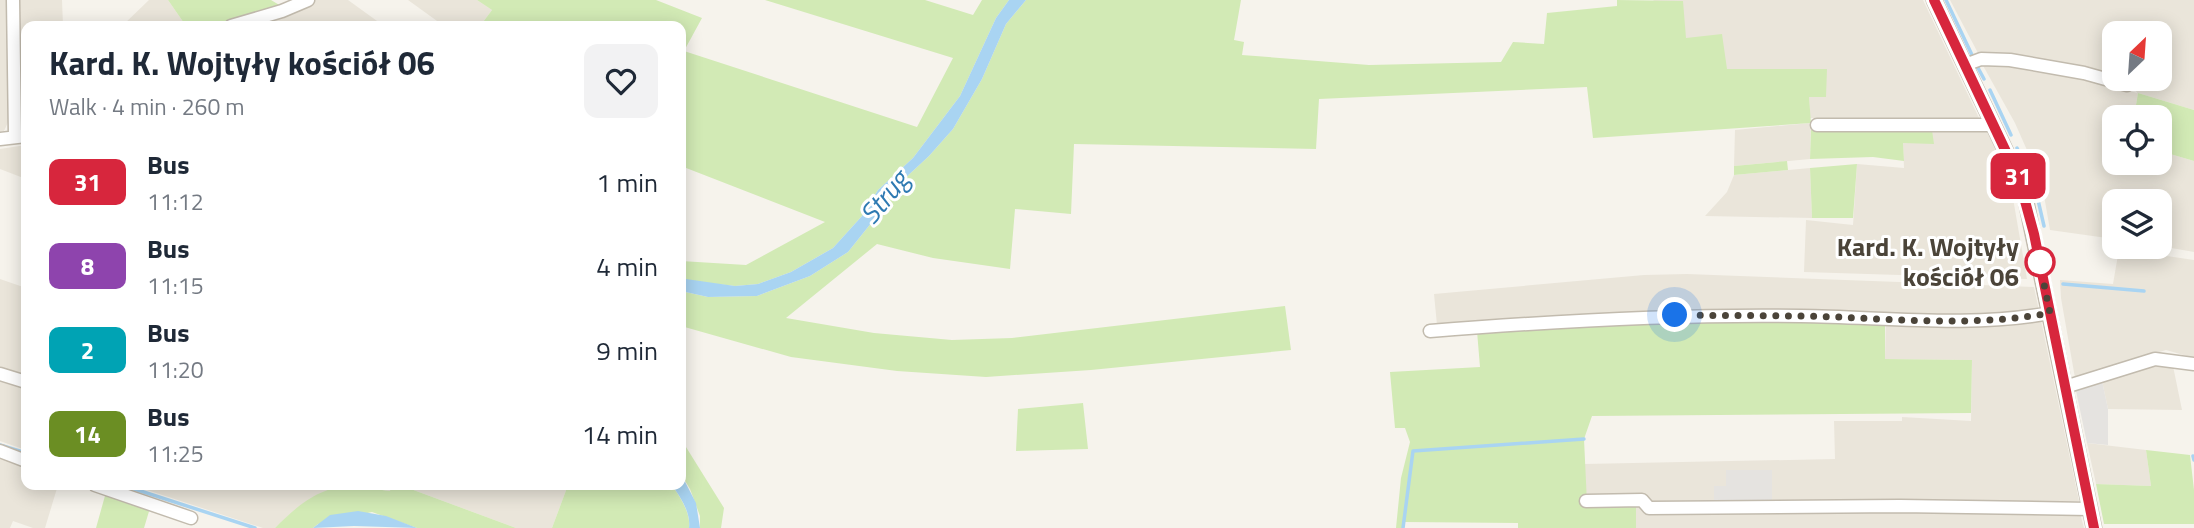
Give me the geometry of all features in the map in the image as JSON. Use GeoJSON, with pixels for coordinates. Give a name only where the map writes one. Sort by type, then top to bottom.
{"type":"FeatureCollection","features":[{"type":"Feature","properties":{"kind":"street"},"geometry":{"type":"LineString","coordinates":[[0,138],[21,136],[13,0]]}},
{"type":"Feature","properties":{"kind":"street"},"geometry":{"type":"LineString","coordinates":[[248,21],[308,0]]}},
{"type":"Feature","properties":{"kind":"street"},"geometry":{"type":"LineString","coordinates":[[1934,0],[2023,189],[2094,528]]}},
{"type":"Feature","properties":{"kind":"street"},"geometry":{"type":"LineString","coordinates":[[1965,65],[1981,59],[2010,60],[2102,78]]}},
{"type":"Feature","properties":{"kind":"street"},"geometry":{"type":"LineString","coordinates":[[1816,125],[1994,125]]}},
{"type":"Feature","properties":{"kind":"street"},"geometry":{"type":"LineString","coordinates":[[1430,331],[1574,319],[1675,315],[1946,320],[2020,318],[2050,313]]}},
{"type":"Feature","properties":{"kind":"street"},"geometry":{"type":"LineString","coordinates":[[2066,387],[2155,359],[2194,364]]}},
{"type":"Feature","properties":{"kind":"street"},"geometry":{"type":"LineString","coordinates":[[0,374],[21,381]]}},
{"type":"Feature","properties":{"kind":"street"},"geometry":{"type":"LineString","coordinates":[[0,451],[21,459]]}},
{"type":"Feature","properties":{"kind":"street"},"geometry":{"type":"LineString","coordinates":[[109,490],[191,519]]}},
{"type":"Feature","properties":{"kind":"street"},"geometry":{"type":"LineString","coordinates":[[1586,502],[1642,500],[1649,508],[1900,506],[2090,509]]}},
{"type":"Feature","properties":{"kind":"shaded area"},"geometry":{"type":"Polygon","coordinates":[[[0,0],[9,0],[9,120],[4,131],[0,132],[0,0]]]}},
{"type":"Feature","properties":{"kind":"shaded area"},"geometry":{"type":"Polygon","coordinates":[[[16,0],[62,0],[63,21],[21,21],[21,130],[16,0]]]}},
{"type":"Feature","properties":{"kind":"shaded area"},"geometry":{"type":"Polygon","coordinates":[[[149,0],[168,0],[183,21],[127,21],[149,0]]]}},
{"type":"Feature","properties":{"kind":"shaded area"},"geometry":{"type":"Polygon","coordinates":[[[313,0],[348,0],[377,21],[260,21],[313,0]]]}},
{"type":"Feature","properties":{"kind":"shaded area"},"geometry":{"type":"Polygon","coordinates":[[[408,0],[477,0],[492,10],[484,21],[437,21],[408,0]]]}},
{"type":"Feature","properties":{"kind":"shaded area"},"geometry":{"type":"Polygon","coordinates":[[[1653,0],[1923,0],[1980,120],[1810,118],[1809,97],[1827,69],[1726,69],[1686,38],[1653,0]]]}},
{"type":"Feature","properties":{"kind":"shaded area"},"geometry":{"type":"Polygon","coordinates":[[[1950,0],[2194,0],[2194,110],[2138,93],[2136,105],[2102,105],[2102,175],[2172,175],[2172,155],[2194,161],[2194,252],[2172,248],[2172,189],[2102,189],[2102,237],[2050,230],[2042,184],[2015,123],[1981,62],[2070,74],[2102,83],[2102,91],[2172,91],[2172,21],[2102,21],[2102,74],[2072,65],[1978,53],[1950,0]]]}},
{"type":"Feature","properties":{"kind":"shaded area"},"geometry":{"type":"Polygon","coordinates":[[[1811,123],[1810,159],[1734,166],[1735,130],[1811,123]]]}},
{"type":"Feature","properties":{"kind":"shaded area"},"geometry":{"type":"Polygon","coordinates":[[[1932,130],[1987,130],[2010,181],[2027,279],[1804,272],[1806,220],[1853,225],[1857,164],[1904,168],[1903,143],[1932,130]]]}},
{"type":"Feature","properties":{"kind":"shaded area"},"geometry":{"type":"Polygon","coordinates":[[[21,146],[21,177],[0,169],[0,149],[21,146]]]}},
{"type":"Feature","properties":{"kind":"shaded area"},"geometry":{"type":"Polygon","coordinates":[[[1810,168],[1812,218],[1705,216],[1727,192],[1734,175],[1810,168]]]}},
{"type":"Feature","properties":{"kind":"shaded area"},"geometry":{"type":"Polygon","coordinates":[[[2172,257],[2194,260],[2194,358],[2166,350],[2075,378],[2060,280],[2113,284],[2117,259],[2172,259],[2172,257]]]}},
{"type":"Feature","properties":{"kind":"shaded area"},"geometry":{"type":"Polygon","coordinates":[[[1687,274],[2034,287],[2079,501],[1869,502],[2080,513],[2084,528],[1636,528],[1636,503],[1587,504],[1584,464],[1835,459],[1834,421],[1902,421],[1902,417],[1971,421],[1972,360],[1885,359],[1886,314],[1437,325],[1434,294],[1644,275],[1687,274]]]}},
{"type":"Feature","properties":{"kind":"shaded area"},"geometry":{"type":"Polygon","coordinates":[[[0,279],[21,286],[21,377],[0,371],[0,279]]]}},
{"type":"Feature","properties":{"kind":"shaded area"},"geometry":{"type":"Polygon","coordinates":[[[2153,365],[2173,366],[2182,410],[2108,409],[2102,381],[2153,365]]]}},
{"type":"Feature","properties":{"kind":"shaded area"},"geometry":{"type":"Polygon","coordinates":[[[0,377],[21,383],[21,448],[0,441],[0,377]]]}},
{"type":"Feature","properties":{"kind":"shaded area"},"geometry":{"type":"Polygon","coordinates":[[[2102,381],[2108,409],[2108,445],[2087,443],[2076,391],[2102,381]]]}},
{"type":"Feature","properties":{"kind":"shaded area"},"geometry":{"type":"Polygon","coordinates":[[[2087,443],[2146,450],[2151,486],[2096,484],[2087,443]]]}},
{"type":"Feature","properties":{"kind":"shaded area"},"geometry":{"type":"Polygon","coordinates":[[[0,457],[21,464],[21,490],[56,490],[45,528],[33,528],[13,521],[10,528],[0,528],[0,457]]]}},
{"type":"Feature","properties":{"kind":"shaded area"},"geometry":{"type":"Polygon","coordinates":[[[1726,470],[1772,470],[1772,503],[1714,503],[1714,486],[1726,486],[1726,470]]]}},
{"type":"Feature","properties":{"kind":"shaded area"},"geometry":{"type":"Polygon","coordinates":[[[147,490],[342,490],[289,515],[275,528],[263,528],[147,490]]]}},
{"type":"Feature","properties":{"kind":"shaded area"},"geometry":{"type":"Polygon","coordinates":[[[413,490],[566,490],[552,528],[516,528],[413,490]]]}},
{"type":"Feature","properties":{"kind":"green space"},"geometry":{"type":"Polygon","coordinates":[[[168,0],[271,0],[281,6],[247,14],[231,21],[183,21],[168,0]]]}},
{"type":"Feature","properties":{"kind":"green space"},"geometry":{"type":"Polygon","coordinates":[[[477,0],[656,0],[702,18],[686,47],[686,21],[484,21],[492,10],[477,0]]]}},
{"type":"Feature","properties":{"kind":"green space"},"geometry":{"type":"Polygon","coordinates":[[[765,0],[925,0],[973,15],[982,0],[1009,0],[996,18],[960,96],[913,158],[878,190],[862,216],[833,248],[791,272],[758,284],[735,286],[686,281],[686,261],[746,265],[825,222],[686,168],[686,52],[917,127],[953,58],[765,0]]]}},
{"type":"Feature","properties":{"kind":"green space"},"geometry":{"type":"Polygon","coordinates":[[[1026,0],[1241,0],[1234,40],[1244,42],[1242,55],[1369,65],[1501,62],[1513,42],[1544,44],[1547,13],[1617,6],[1617,0],[1683,1],[1686,38],[1722,34],[1727,69],[1827,69],[1826,97],[1809,97],[1811,123],[1593,138],[1587,87],[1319,99],[1316,149],[1074,144],[1071,214],[1015,209],[1010,269],[933,258],[877,244],[786,318],[874,333],[952,340],[1012,338],[1285,306],[1291,350],[1091,370],[986,377],[897,371],[791,357],[686,327],[686,292],[708,297],[757,296],[810,276],[848,252],[872,222],[889,193],[929,156],[953,129],[982,79],[1006,24],[1026,0]]]}},
{"type":"Feature","properties":{"kind":"green space"},"geometry":{"type":"Polygon","coordinates":[[[2138,93],[2194,110],[2194,161],[2172,155],[2172,105],[2136,105],[2138,93]]]}},
{"type":"Feature","properties":{"kind":"green space"},"geometry":{"type":"Polygon","coordinates":[[[1811,130],[1932,130],[1934,144],[1903,143],[1904,161],[1873,157],[1810,159],[1811,130]]]}},
{"type":"Feature","properties":{"kind":"green space"},"geometry":{"type":"Polygon","coordinates":[[[1787,161],[1788,170],[1734,175],[1734,166],[1787,161]]]}},
{"type":"Feature","properties":{"kind":"green space"},"geometry":{"type":"Polygon","coordinates":[[[1857,164],[1853,218],[1812,218],[1810,168],[1857,164]]]}},
{"type":"Feature","properties":{"kind":"green space"},"geometry":{"type":"Polygon","coordinates":[[[1627,320],[1885,321],[1885,359],[1972,360],[1971,413],[1592,416],[1584,439],[1587,503],[1636,503],[1636,528],[1518,528],[1518,523],[1404,522],[1403,528],[1396,528],[1401,478],[1410,442],[1405,428],[1395,428],[1390,372],[1480,367],[1477,331],[1627,320]]]}},
{"type":"Feature","properties":{"kind":"green space"},"geometry":{"type":"Polygon","coordinates":[[[1083,403],[1088,449],[1016,451],[1018,409],[1083,403]]]}},
{"type":"Feature","properties":{"kind":"green space"},"geometry":{"type":"Polygon","coordinates":[[[686,447],[724,508],[721,528],[700,528],[700,516],[686,482],[686,447]]]}},
{"type":"Feature","properties":{"kind":"green space"},"geometry":{"type":"Polygon","coordinates":[[[2146,450],[2190,455],[2194,524],[2104,524],[2096,484],[2151,486],[2146,450]]]}},
{"type":"Feature","properties":{"kind":"green space"},"geometry":{"type":"Polygon","coordinates":[[[107,490],[129,490],[153,498],[144,528],[96,528],[107,490]]]}},
{"type":"Feature","properties":{"kind":"green space"},"geometry":{"type":"Polygon","coordinates":[[[329,490],[413,490],[516,528],[417,528],[372,512],[318,524],[313,528],[275,528],[300,505],[329,490]]]}},
{"type":"Feature","properties":{"kind":"green space"},"geometry":{"type":"Polygon","coordinates":[[[566,490],[675,490],[687,511],[689,522],[689,528],[552,528],[566,490]]]}},
{"type":"Feature","properties":{"kind":"water","name":"Strug"},"geometry":{"type":"Polygon","coordinates":[[[1009,0],[1026,0],[1006,24],[982,79],[953,129],[929,156],[889,193],[872,222],[848,252],[810,276],[757,296],[708,297],[686,292],[686,279],[735,286],[758,284],[791,272],[833,248],[862,216],[878,190],[913,158],[960,96],[996,18],[1009,0]]]}},
{"type":"Feature","properties":{"kind":"water"},"geometry":{"type":"Polygon","coordinates":[[[686,484],[696,503],[700,528],[689,528],[687,511],[675,490],[686,490],[686,484]]]}},
{"type":"Feature","properties":{"kind":"water"},"geometry":{"type":"Polygon","coordinates":[[[358,511],[386,516],[417,528],[313,528],[330,515],[358,511]]]}},
{"type":"Feature","properties":{"kind":"waterway"},"geometry":{"type":"LineString","coordinates":[[1946,0],[1972,55]]}},
{"type":"Feature","properties":{"kind":"waterway"},"geometry":{"type":"LineString","coordinates":[[1977,66],[1984,79]]}},
{"type":"Feature","properties":{"kind":"waterway"},"geometry":{"type":"LineString","coordinates":[[1990,90],[2011,135]]}},
{"type":"Feature","properties":{"kind":"waterway"},"geometry":{"type":"LineString","coordinates":[[2017,148],[2035,187],[2044,226]]}},
{"type":"Feature","properties":{"kind":"waterway"},"geometry":{"type":"LineString","coordinates":[[2063,284],[2144,291]]}},
{"type":"Feature","properties":{"kind":"waterway"},"geometry":{"type":"LineString","coordinates":[[1403,528],[1413,451],[1584,439]]}},
{"type":"Feature","properties":{"kind":"waterway"},"geometry":{"type":"LineString","coordinates":[[0,445],[21,451]]}},
{"type":"Feature","properties":{"kind":"waterway"},"geometry":{"type":"LineString","coordinates":[[2193,456],[2194,460]]}},
{"type":"Feature","properties":{"kind":"waterway"},"geometry":{"type":"LineString","coordinates":[[137,490],[255,528]]}},
{"type":"Feature","properties":{"kind":"bus line","name":"31"},"geometry":{"type":"LineString","coordinates":[[1934,0],[2023,189],[2094,528]]}},
{"type":"Feature","properties":{"kind":"place","name":"Kard. K. Wojtyły kościół 06"},"geometry":{"type":"Point","coordinates":[2040,262]}},
{"type":"Feature","properties":{"kind":"route"},"geometry":{"type":"LineString","coordinates":[[1675,315],[1946,320],[2020,318],[2050,313],[2039,260],[2040,262]]}}]}
